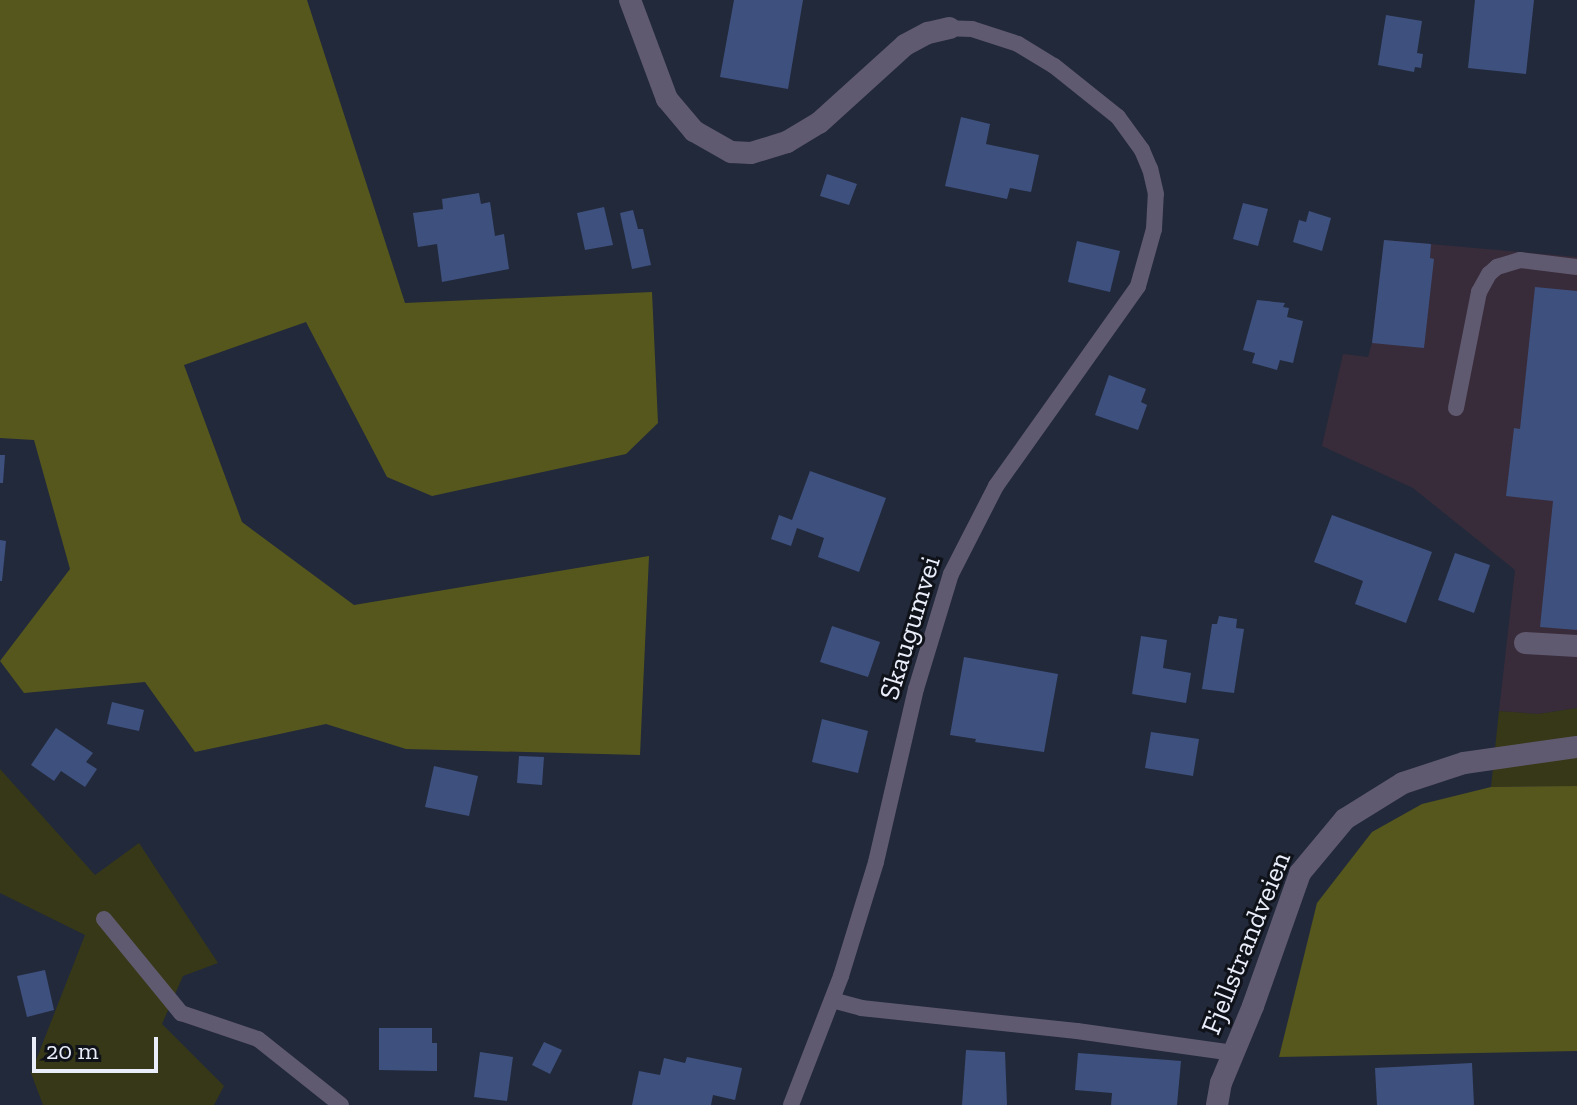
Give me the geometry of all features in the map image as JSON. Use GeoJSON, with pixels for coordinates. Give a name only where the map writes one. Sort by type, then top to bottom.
{"type":"FeatureCollection","features":[{"type":"Feature","properties":{"kind":"street"},"geometry":{"type":"LineString","coordinates":[[630,0],[667,99],[694,131],[731,152],[751,153],[787,142],[819,123],[905,45],[928,33],[949,28]]}},
{"type":"Feature","properties":{"kind":"street"},"geometry":{"type":"LineString","coordinates":[[1525,643],[1577,646]]}},
{"type":"Feature","properties":{"kind":"street","name":"Fjellstrandveien"},"geometry":{"type":"LineString","coordinates":[[1217,1105],[1233,1053],[1300,873],[1345,819],[1403,783],[1464,763],[1517,753],[1577,747]]}},
{"type":"Feature","properties":{"kind":"lane","name":"Skaugumvei"},"geometry":{"type":"LineString","coordinates":[[791,1105],[832,1000],[876,862],[916,689],[951,574],[1003,477],[1138,286],[1154,229],[1156,194],[1150,169],[1142,150],[1118,117],[1054,66],[1018,44],[972,29],[949,28]]}},
{"type":"Feature","properties":{"kind":"lane"},"geometry":{"type":"LineString","coordinates":[[1456,408],[1479,292],[1489,274],[1497,267],[1520,260],[1577,267]]}},
{"type":"Feature","properties":{"kind":"lane"},"geometry":{"type":"LineString","coordinates":[[104,919],[181,1013],[258,1039],[341,1105]]}},
{"type":"Feature","properties":{"kind":"lane"},"geometry":{"type":"LineString","coordinates":[[832,1000],[861,1008],[1077,1031],[1233,1053]]}},
{"type":"Feature","properties":{"kind":"shaded area"},"geometry":{"type":"Polygon","coordinates":[[[0,0],[307,0],[405,303],[652,292],[658,423],[626,454],[432,496],[387,477],[306,322],[184,365],[242,522],[354,605],[649,556],[640,755],[406,749],[326,724],[195,752],[145,682],[24,693],[0,661],[70,569],[34,440],[0,438],[0,0]]]}},
{"type":"Feature","properties":{"kind":"shaded area"},"geometry":{"type":"Polygon","coordinates":[[[1384,240],[1577,257],[1577,708],[1538,714],[1499,711],[1515,570],[1413,488],[1322,446],[1343,354],[1368,357],[1384,240]]]}},
{"type":"Feature","properties":{"kind":"shaded area"},"geometry":{"type":"Polygon","coordinates":[[[1577,786],[1577,1051],[1279,1057],[1317,903],[1372,832],[1422,804],[1491,787],[1577,786]]]}},
{"type":"Feature","properties":{"kind":"green space"},"geometry":{"type":"Polygon","coordinates":[[[1577,708],[1577,786],[1491,787],[1499,711],[1538,714],[1577,708]]]}},
{"type":"Feature","properties":{"kind":"green space"},"geometry":{"type":"Polygon","coordinates":[[[0,769],[95,875],[139,843],[218,963],[183,976],[162,1024],[224,1086],[214,1105],[43,1105],[31,1073],[85,935],[0,893],[0,769]]]}},
{"type":"Feature","properties":{"kind":"building"},"geometry":{"type":"Polygon","coordinates":[[[734,0],[803,0],[788,89],[720,77],[734,0]]]}},
{"type":"Feature","properties":{"kind":"building"},"geometry":{"type":"Polygon","coordinates":[[[1475,0],[1534,0],[1526,74],[1468,68],[1475,0]]]}},
{"type":"Feature","properties":{"kind":"building"},"geometry":{"type":"Polygon","coordinates":[[[1386,15],[1422,21],[1417,53],[1423,54],[1421,68],[1415,67],[1414,72],[1378,65],[1386,15]]]}},
{"type":"Feature","properties":{"kind":"building"},"geometry":{"type":"Polygon","coordinates":[[[961,117],[990,124],[986,144],[1039,155],[1031,192],[1010,188],[1007,199],[945,186],[961,117]]]}},
{"type":"Feature","properties":{"kind":"building"},"geometry":{"type":"Polygon","coordinates":[[[827,174],[857,184],[849,205],[820,196],[827,174]]]}},
{"type":"Feature","properties":{"kind":"building"},"geometry":{"type":"Polygon","coordinates":[[[479,193],[481,204],[490,202],[495,236],[504,234],[509,269],[442,282],[437,244],[418,247],[413,213],[443,209],[442,199],[479,193]]]}},
{"type":"Feature","properties":{"kind":"building"},"geometry":{"type":"Polygon","coordinates":[[[1243,203],[1268,209],[1258,246],[1233,239],[1243,203]]]}},
{"type":"Feature","properties":{"kind":"building"},"geometry":{"type":"Polygon","coordinates":[[[604,207],[613,245],[585,250],[577,213],[604,207]]]}},
{"type":"Feature","properties":{"kind":"building"},"geometry":{"type":"Polygon","coordinates":[[[633,210],[638,229],[643,229],[651,265],[632,269],[620,213],[633,210]]]}},
{"type":"Feature","properties":{"kind":"building"},"geometry":{"type":"Polygon","coordinates":[[[1309,211],[1331,218],[1322,251],[1293,242],[1299,220],[1306,222],[1309,211]]]}},
{"type":"Feature","properties":{"kind":"building"},"geometry":{"type":"Polygon","coordinates":[[[1384,240],[1431,244],[1430,258],[1434,259],[1424,348],[1372,343],[1384,240]]]}},
{"type":"Feature","properties":{"kind":"building"},"geometry":{"type":"Polygon","coordinates":[[[1077,241],[1120,251],[1110,292],[1068,282],[1077,241]]]}},
{"type":"Feature","properties":{"kind":"building"},"geometry":{"type":"Polygon","coordinates":[[[1535,287],[1577,291],[1577,630],[1540,627],[1553,501],[1506,496],[1514,428],[1520,429],[1535,287]]]}},
{"type":"Feature","properties":{"kind":"building"},"geometry":{"type":"Polygon","coordinates":[[[1257,300],[1285,303],[1283,307],[1289,308],[1287,317],[1303,321],[1293,363],[1280,360],[1277,370],[1252,363],[1255,353],[1243,350],[1257,300]]]}},
{"type":"Feature","properties":{"kind":"building"},"geometry":{"type":"Polygon","coordinates":[[[1109,375],[1146,389],[1141,402],[1147,405],[1138,430],[1095,415],[1109,375]]]}},
{"type":"Feature","properties":{"kind":"building"},"geometry":{"type":"Polygon","coordinates":[[[0,455],[5,455],[3,483],[0,483],[0,455]]]}},
{"type":"Feature","properties":{"kind":"building"},"geometry":{"type":"Polygon","coordinates":[[[810,471],[886,498],[859,572],[818,557],[824,538],[797,528],[791,546],[771,539],[779,515],[792,520],[810,471]]]}},
{"type":"Feature","properties":{"kind":"building"},"geometry":{"type":"Polygon","coordinates":[[[1332,515],[1432,552],[1406,623],[1355,604],[1363,581],[1314,562],[1332,515]]]}},
{"type":"Feature","properties":{"kind":"building"},"geometry":{"type":"Polygon","coordinates":[[[0,540],[6,541],[2,581],[0,581],[0,540]]]}},
{"type":"Feature","properties":{"kind":"building"},"geometry":{"type":"Polygon","coordinates":[[[1455,553],[1490,565],[1474,613],[1438,600],[1455,553]]]}},
{"type":"Feature","properties":{"kind":"building"},"geometry":{"type":"Polygon","coordinates":[[[1219,616],[1237,619],[1236,628],[1244,629],[1234,693],[1202,689],[1212,624],[1217,624],[1219,616]]]}},
{"type":"Feature","properties":{"kind":"building"},"geometry":{"type":"Polygon","coordinates":[[[832,626],[880,642],[868,677],[820,662],[832,626]]]}},
{"type":"Feature","properties":{"kind":"building"},"geometry":{"type":"Polygon","coordinates":[[[1141,636],[1167,640],[1163,668],[1191,673],[1186,703],[1132,694],[1141,636]]]}},
{"type":"Feature","properties":{"kind":"building"},"geometry":{"type":"Polygon","coordinates":[[[964,657],[1058,674],[1044,752],[975,742],[976,739],[950,735],[964,657]]]}},
{"type":"Feature","properties":{"kind":"building"},"geometry":{"type":"Polygon","coordinates":[[[112,702],[144,710],[139,731],[107,724],[112,702]]]}},
{"type":"Feature","properties":{"kind":"building"},"geometry":{"type":"Polygon","coordinates":[[[822,719],[868,731],[858,773],[812,762],[822,719]]]}},
{"type":"Feature","properties":{"kind":"building"},"geometry":{"type":"Polygon","coordinates":[[[56,728],[93,753],[86,762],[97,769],[85,787],[61,771],[54,781],[31,765],[56,728]]]}},
{"type":"Feature","properties":{"kind":"building"},"geometry":{"type":"Polygon","coordinates":[[[1151,732],[1199,739],[1193,776],[1145,768],[1151,732]]]}},
{"type":"Feature","properties":{"kind":"building"},"geometry":{"type":"Polygon","coordinates":[[[519,756],[544,757],[542,785],[517,783],[519,756]]]}},
{"type":"Feature","properties":{"kind":"building"},"geometry":{"type":"Polygon","coordinates":[[[434,766],[478,776],[469,816],[425,807],[434,766]]]}},
{"type":"Feature","properties":{"kind":"building"},"geometry":{"type":"Polygon","coordinates":[[[45,970],[54,1010],[27,1017],[17,976],[45,970]]]}},
{"type":"Feature","properties":{"kind":"building"},"geometry":{"type":"Polygon","coordinates":[[[379,1028],[432,1028],[432,1043],[437,1043],[437,1071],[379,1070],[379,1028]]]}},
{"type":"Feature","properties":{"kind":"building"},"geometry":{"type":"Polygon","coordinates":[[[544,1042],[562,1050],[550,1074],[532,1065],[544,1042]]]}},
{"type":"Feature","properties":{"kind":"building"},"geometry":{"type":"Polygon","coordinates":[[[966,1050],[1005,1052],[1007,1105],[962,1105],[966,1050]]]}},
{"type":"Feature","properties":{"kind":"building"},"geometry":{"type":"Polygon","coordinates":[[[480,1052],[513,1057],[507,1101],[474,1097],[480,1052]]]}},
{"type":"Feature","properties":{"kind":"building"},"geometry":{"type":"Polygon","coordinates":[[[1078,1053],[1181,1061],[1177,1105],[1111,1105],[1112,1093],[1075,1090],[1078,1053]]]}},
{"type":"Feature","properties":{"kind":"building"},"geometry":{"type":"Polygon","coordinates":[[[687,1057],[742,1068],[735,1100],[713,1095],[711,1105],[632,1105],[639,1071],[660,1075],[664,1058],[685,1063],[687,1057]]]}},
{"type":"Feature","properties":{"kind":"building"},"geometry":{"type":"Polygon","coordinates":[[[1472,1063],[1474,1105],[1377,1105],[1375,1068],[1472,1063]]]}}]}
